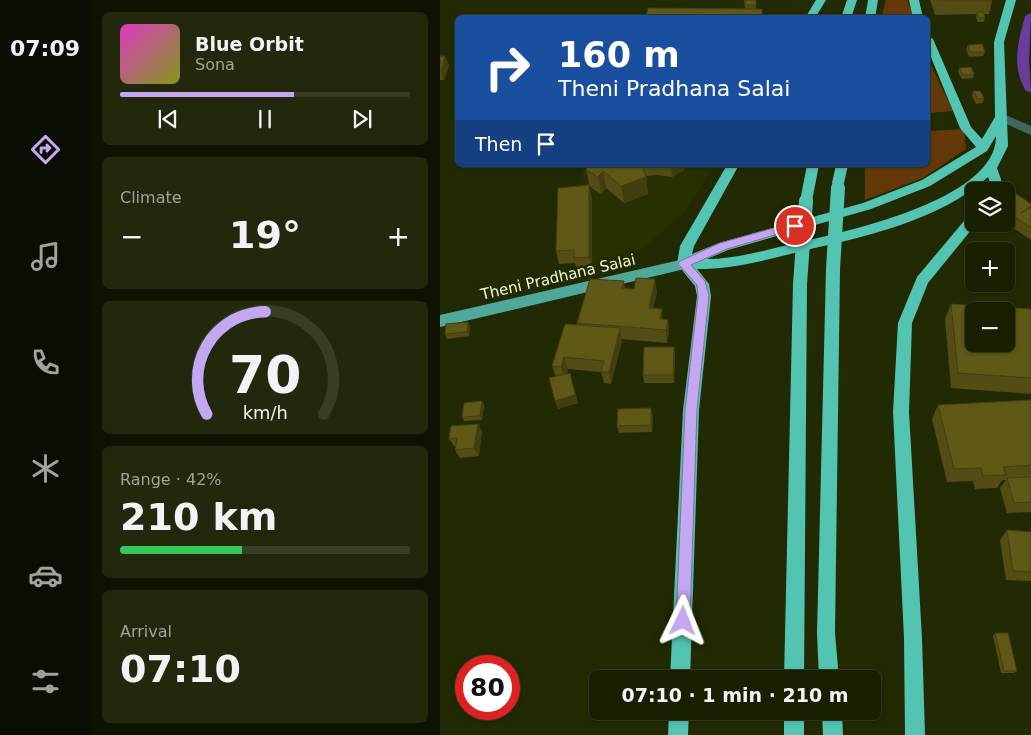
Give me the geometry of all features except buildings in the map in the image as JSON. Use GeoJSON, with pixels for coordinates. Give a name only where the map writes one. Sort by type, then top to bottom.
{"type":"FeatureCollection","features":[{"type":"Feature","properties":{"kind":"highway"},"geometry":{"type":"LineString","coordinates":[[812,15],[821,0]]}},
{"type":"Feature","properties":{"kind":"highway"},"geometry":{"type":"LineString","coordinates":[[847,15],[852,0]]}},
{"type":"Feature","properties":{"kind":"highway"},"geometry":{"type":"LineString","coordinates":[[870,15],[873,0]]}},
{"type":"Feature","properties":{"kind":"highway"},"geometry":{"type":"LineString","coordinates":[[914,0],[917,15]]}},
{"type":"Feature","properties":{"kind":"highway","name":"Theni Pradhana Salai"},"geometry":{"type":"LineString","coordinates":[[684,264],[716,264],[740,261],[860,233],[934,207],[975,182],[991,168],[1002,146],[999,42],[1011,0]]}},
{"type":"Feature","properties":{"kind":"highway"},"geometry":{"type":"LineString","coordinates":[[930,44],[966,128],[982,148]]}},
{"type":"Feature","properties":{"kind":"highway","name":"Theni Pradhana Salai"},"geometry":{"type":"LineString","coordinates":[[684,264],[724,246],[875,203],[926,183],[982,148],[1001,117]]}},
{"type":"Feature","properties":{"kind":"highway"},"geometry":{"type":"LineString","coordinates":[[680,670],[691,410],[704,296],[702,284],[684,264],[687,246],[732,167]]}},
{"type":"Feature","properties":{"kind":"highway"},"geometry":{"type":"LineString","coordinates":[[794,670],[800,284],[806,200],[813,167]]}},
{"type":"Feature","properties":{"kind":"highway"},"geometry":{"type":"LineString","coordinates":[[828,670],[826,632],[834,269],[838,183],[842,167]]}},
{"type":"Feature","properties":{"kind":"highway"},"geometry":{"type":"LineString","coordinates":[[991,168],[996,182]]}},
{"type":"Feature","properties":{"kind":"highway"},"geometry":{"type":"LineString","coordinates":[[915,735],[913,638],[901,412],[905,323],[922,281],[965,229]]}},
{"type":"Feature","properties":{"kind":"highway"},"geometry":{"type":"LineString","coordinates":[[678,735],[679,720]]}},
{"type":"Feature","properties":{"kind":"highway"},"geometry":{"type":"LineString","coordinates":[[794,720],[794,735]]}},
{"type":"Feature","properties":{"kind":"highway"},"geometry":{"type":"LineString","coordinates":[[832,720],[833,735]]}},
{"type":"Feature","properties":{"kind":"main road","name":"Theni Pradhana Salai"},"geometry":{"type":"LineString","coordinates":[[440,321],[684,264]]}},
{"type":"Feature","properties":{"kind":"street"},"geometry":{"type":"LineString","coordinates":[[1001,117],[1031,131]]}},
{"type":"Feature","properties":{"kind":"shaded area"},"geometry":{"type":"Polygon","coordinates":[[[886,0],[907,0],[913,15],[882,15],[886,0]]]}},
{"type":"Feature","properties":{"kind":"shaded area"},"geometry":{"type":"Polygon","coordinates":[[[930,63],[953,111],[930,113],[930,63]]]}},
{"type":"Feature","properties":{"kind":"shaded area"},"geometry":{"type":"Polygon","coordinates":[[[964,129],[966,149],[923,178],[865,200],[865,167],[930,167],[930,131],[964,129]]]}},
{"type":"Feature","properties":{"kind":"shaded area"},"geometry":{"type":"Polygon","coordinates":[[[582,167],[713,167],[685,212],[642,249],[579,282],[582,167]]]}},
{"type":"Feature","properties":{"kind":"waterway"},"geometry":{"type":"LineString","coordinates":[[1031,16],[1023,52],[1024,70],[1031,88]]}},
{"type":"Feature","properties":{"kind":"route"},"geometry":{"type":"LineString","coordinates":[[683,621],[691,410],[704,296],[702,284],[684,264],[724,246],[795,226]]}}]}
